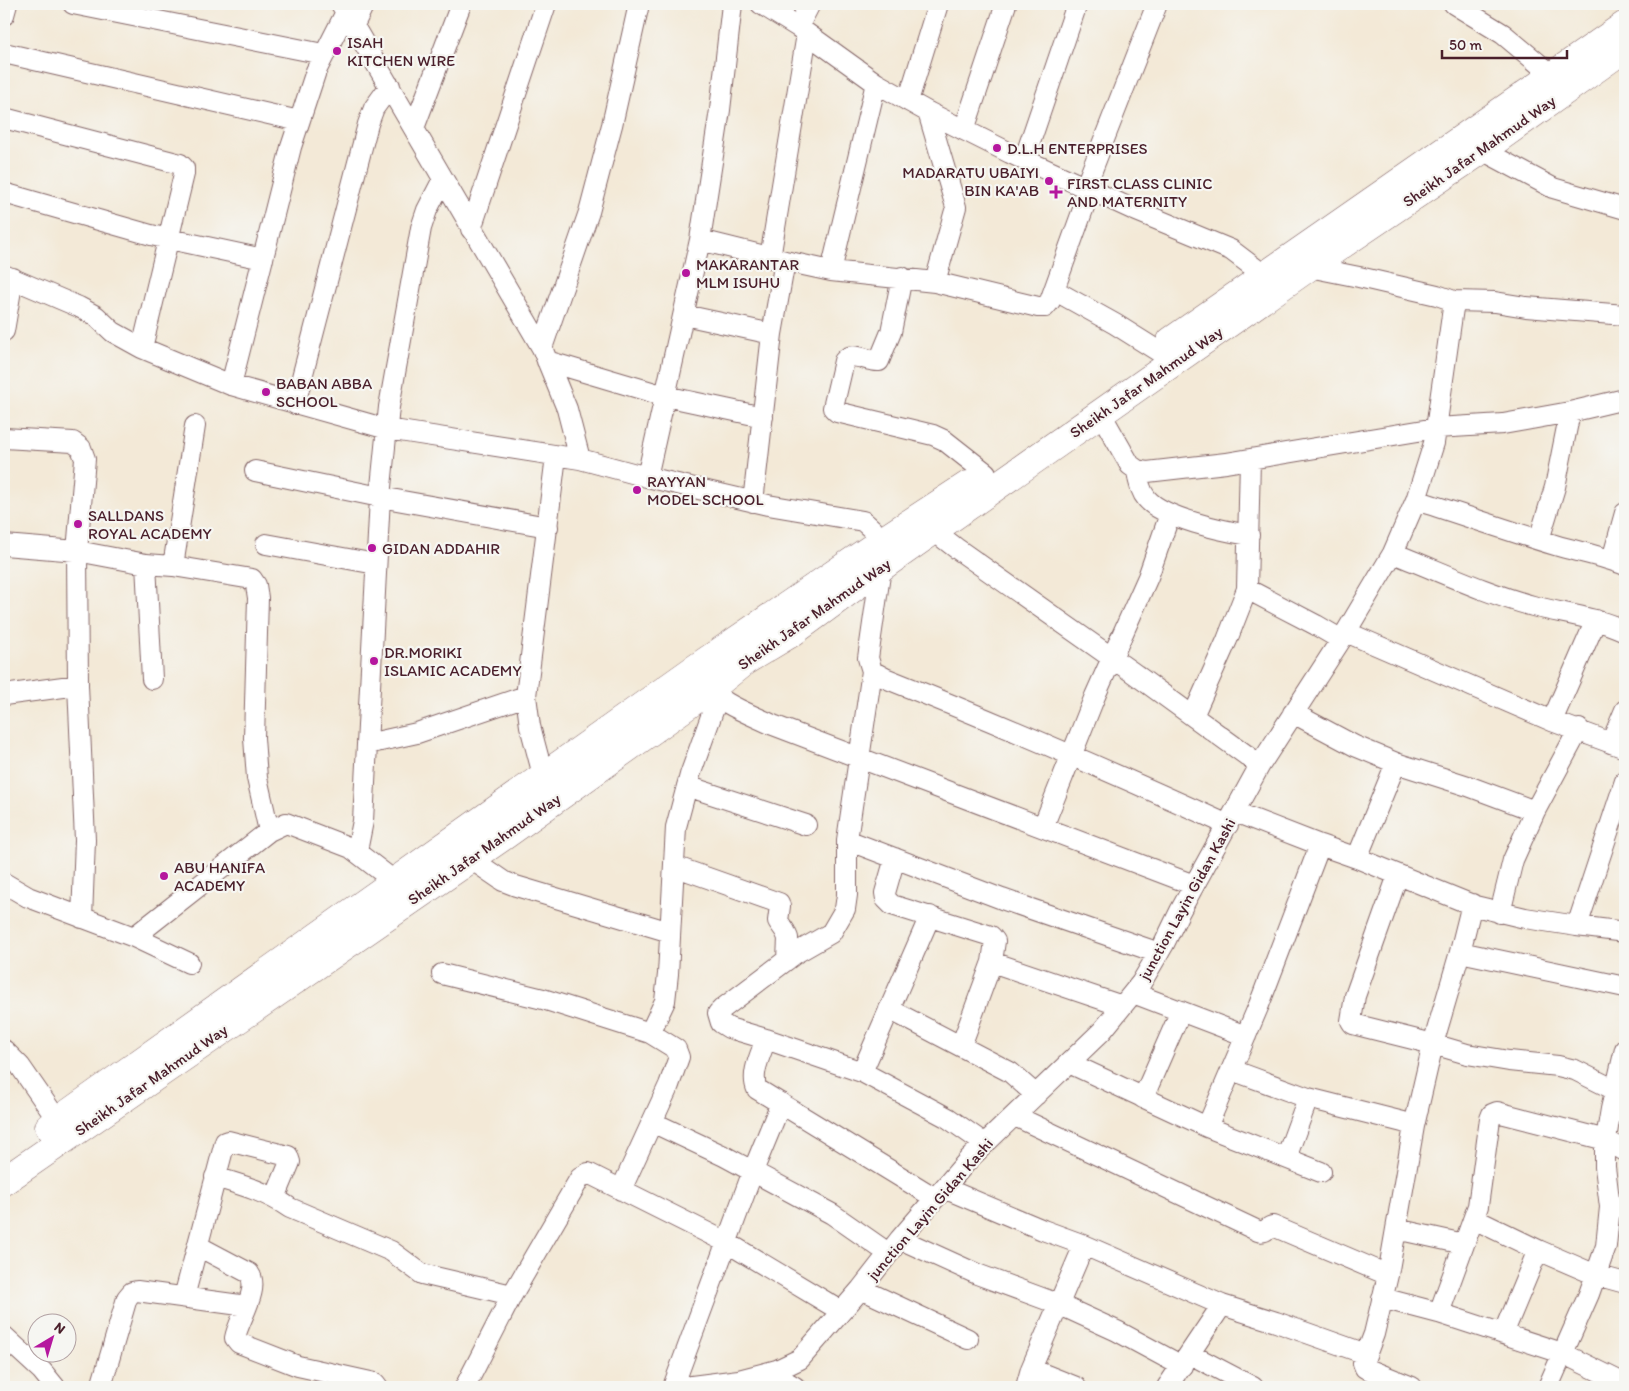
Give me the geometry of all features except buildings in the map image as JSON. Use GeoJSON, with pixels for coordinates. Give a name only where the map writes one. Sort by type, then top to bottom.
{"type":"FeatureCollection","features":[{"type":"Feature","properties":{"kind":"main road","name":"Sheikh Jafar Mahmud Way"},"geometry":{"type":"LineString","coordinates":[[4,1182],[472,859],[707,686],[986,473],[1264,275],[1625,25]]}},
{"type":"Feature","properties":{"kind":"main road","name":"Sheikh Jafar Mahmud Way"},"geometry":{"type":"LineString","coordinates":[[880,555],[934,531],[1309,267],[1482,150],[1625,48]]}},
{"type":"Feature","properties":{"kind":"main road","name":"Sheikh Jafar Mahmud Way"},"geometry":{"type":"LineString","coordinates":[[4,1158],[543,775],[707,686]]}},
{"type":"Feature","properties":{"kind":"street"},"geometry":{"type":"LineString","coordinates":[[4,14],[7,4]]}},
{"type":"Feature","properties":{"kind":"street"},"geometry":{"type":"LineString","coordinates":[[73,4],[323,54]]}},
{"type":"Feature","properties":{"kind":"street"},"geometry":{"type":"LineString","coordinates":[[414,128],[461,4]]}},
{"type":"Feature","properties":{"kind":"street"},"geometry":{"type":"LineString","coordinates":[[471,228],[546,4]]}},
{"type":"Feature","properties":{"kind":"street"},"geometry":{"type":"LineString","coordinates":[[544,355],[589,212],[612,125],[639,4]]}},
{"type":"Feature","properties":{"kind":"street"},"geometry":{"type":"LineString","coordinates":[[647,477],[700,240],[720,110],[732,4]]}},
{"type":"Feature","properties":{"kind":"street"},"geometry":{"type":"LineString","coordinates":[[761,4],[876,83],[928,112],[1087,189],[1231,250],[1264,275]]}},
{"type":"Feature","properties":{"kind":"street"},"geometry":{"type":"LineString","coordinates":[[753,502],[772,334],[777,260],[802,31],[810,4]]}},
{"type":"Feature","properties":{"kind":"street"},"geometry":{"type":"LineString","coordinates":[[908,100],[938,4]]}},
{"type":"Feature","properties":{"kind":"street"},"geometry":{"type":"LineString","coordinates":[[964,130],[1006,4]]}},
{"type":"Feature","properties":{"kind":"street"},"geometry":{"type":"LineString","coordinates":[[1024,160],[1077,4]]}},
{"type":"Feature","properties":{"kind":"street"},"geometry":{"type":"LineString","coordinates":[[700,240],[777,260],[831,270],[935,282],[1038,307],[1045,307],[1050,301],[1087,189],[1157,4]]}},
{"type":"Feature","properties":{"kind":"street"},"geometry":{"type":"LineString","coordinates":[[1454,4],[1503,34],[1552,75]]}},
{"type":"Feature","properties":{"kind":"street"},"geometry":{"type":"LineString","coordinates":[[231,385],[299,122],[323,54],[351,11],[390,86],[544,355],[567,409],[580,459]]}},
{"type":"Feature","properties":{"kind":"street"},"geometry":{"type":"LineString","coordinates":[[4,53],[299,122]]}},
{"type":"Feature","properties":{"kind":"street"},"geometry":{"type":"LineString","coordinates":[[831,270],[876,83]]}},
{"type":"Feature","properties":{"kind":"street"},"geometry":{"type":"LineString","coordinates":[[295,404],[368,124],[374,108],[390,86]]}},
{"type":"Feature","properties":{"kind":"street"},"geometry":{"type":"LineString","coordinates":[[928,112],[956,207],[935,282]]}},
{"type":"Feature","properties":{"kind":"street"},"geometry":{"type":"LineString","coordinates":[[4,118],[180,164],[184,168],[142,348]]}},
{"type":"Feature","properties":{"kind":"street"},"geometry":{"type":"LineString","coordinates":[[1482,150],[1553,188],[1625,209]]}},
{"type":"Feature","properties":{"kind":"street"},"geometry":{"type":"LineString","coordinates":[[357,851],[363,821],[380,497],[387,429],[421,228],[427,210],[443,179]]}},
{"type":"Feature","properties":{"kind":"street"},"geometry":{"type":"LineString","coordinates":[[4,193],[168,238],[264,259]]}},
{"type":"Feature","properties":{"kind":"street"},"geometry":{"type":"LineString","coordinates":[[1309,267],[1454,300],[1495,302],[1526,307],[1625,315]]}},
{"type":"Feature","properties":{"kind":"street"},"geometry":{"type":"LineString","coordinates":[[4,331],[8,276],[96,316],[113,332],[142,348],[231,385],[295,404],[387,429],[580,459],[753,502],[863,521],[873,530],[880,555],[868,658],[872,671],[846,840],[847,896],[845,909],[831,934],[787,960],[718,1013],[721,1024],[729,1028],[862,1072],[948,1118],[985,1144]]}},
{"type":"Feature","properties":{"kind":"street"},"geometry":{"type":"LineString","coordinates":[[902,277],[891,332],[878,361],[851,356],[846,358],[833,408],[837,412],[933,435],[944,440],[986,473]]}},
{"type":"Feature","properties":{"kind":"street"},"geometry":{"type":"LineString","coordinates":[[1054,290],[1115,324],[1158,351]]}},
{"type":"Feature","properties":{"kind":"street","name":"junction Layin Gidan Kashi"},"geometry":{"type":"LineString","coordinates":[[693,1387],[739,1380],[785,1381],[800,1359],[969,1159],[1102,1031],[1141,983],[1260,765],[1343,636],[1393,553],[1416,500],[1434,443],[1454,300]]}},
{"type":"Feature","properties":{"kind":"street"},"geometry":{"type":"LineString","coordinates":[[684,315],[772,334]]}},
{"type":"Feature","properties":{"kind":"street"},"geometry":{"type":"LineString","coordinates":[[544,355],[666,396],[763,417]]}},
{"type":"Feature","properties":{"kind":"street"},"geometry":{"type":"LineString","coordinates":[[1100,414],[1130,465],[1137,470],[1147,472],[1250,459],[1436,428],[1503,424],[1570,412],[1625,399]]}},
{"type":"Feature","properties":{"kind":"street"},"geometry":{"type":"LineString","coordinates":[[1539,540],[1555,488],[1570,412]]}},
{"type":"Feature","properties":{"kind":"street"},"geometry":{"type":"LineString","coordinates":[[174,566],[195,426]]}},
{"type":"Feature","properties":{"kind":"street"},"geometry":{"type":"LineString","coordinates":[[4,438],[73,442],[81,448],[85,459],[77,551],[78,685],[85,840],[82,918]]}},
{"type":"Feature","properties":{"kind":"street"},"geometry":{"type":"LineString","coordinates":[[543,775],[530,726],[526,696],[556,456]]}},
{"type":"Feature","properties":{"kind":"street"},"geometry":{"type":"LineString","coordinates":[[1193,716],[1228,640],[1247,589],[1250,459]]}},
{"type":"Feature","properties":{"kind":"street"},"geometry":{"type":"LineString","coordinates":[[1137,470],[1139,484],[1145,497],[1151,503],[1170,514],[1227,532],[1249,535]]}},
{"type":"Feature","properties":{"kind":"street"},"geometry":{"type":"LineString","coordinates":[[255,471],[380,497],[548,527]]}},
{"type":"Feature","properties":{"kind":"street"},"geometry":{"type":"LineString","coordinates":[[1416,500],[1573,551],[1619,562],[1624,525]]}},
{"type":"Feature","properties":{"kind":"street"},"geometry":{"type":"LineString","coordinates":[[1043,827],[1095,696],[1148,577],[1170,514]]}},
{"type":"Feature","properties":{"kind":"street"},"geometry":{"type":"LineString","coordinates":[[934,531],[1260,765]]}},
{"type":"Feature","properties":{"kind":"street"},"geometry":{"type":"LineString","coordinates":[[266,544],[376,564]]}},
{"type":"Feature","properties":{"kind":"street"},"geometry":{"type":"LineString","coordinates":[[4,545],[77,551],[146,564],[174,566],[252,579],[256,586],[258,598],[254,738],[257,778],[269,831]]}},
{"type":"Feature","properties":{"kind":"street"},"geometry":{"type":"LineString","coordinates":[[1393,553],[1503,596],[1533,606],[1596,620],[1625,631]]}},
{"type":"Feature","properties":{"kind":"street"},"geometry":{"type":"LineString","coordinates":[[146,564],[152,678]]}},
{"type":"Feature","properties":{"kind":"street"},"geometry":{"type":"LineString","coordinates":[[1247,589],[1316,625],[1618,746],[1625,710]]}},
{"type":"Feature","properties":{"kind":"street"},"geometry":{"type":"LineString","coordinates":[[1552,720],[1596,620]]}},
{"type":"Feature","properties":{"kind":"street"},"geometry":{"type":"LineString","coordinates":[[872,671],[885,678],[1231,818],[1357,858],[1472,904],[1500,912],[1577,926],[1625,932]]}},
{"type":"Feature","properties":{"kind":"street"},"geometry":{"type":"LineString","coordinates":[[4,696],[78,685]]}},
{"type":"Feature","properties":{"kind":"street"},"geometry":{"type":"LineString","coordinates":[[650,1033],[664,1001],[670,959],[676,827],[687,786],[707,686],[773,725],[1194,885]]}},
{"type":"Feature","properties":{"kind":"street"},"geometry":{"type":"LineString","coordinates":[[367,744],[417,732],[526,696]]}},
{"type":"Feature","properties":{"kind":"street"},"geometry":{"type":"LineString","coordinates":[[1293,713],[1356,746],[1396,763],[1468,786],[1535,811]]}},
{"type":"Feature","properties":{"kind":"street"},"geometry":{"type":"LineString","coordinates":[[1500,912],[1513,860],[1535,811],[1579,729]]}},
{"type":"Feature","properties":{"kind":"street"},"geometry":{"type":"LineString","coordinates":[[1357,858],[1396,763]]}},
{"type":"Feature","properties":{"kind":"street"},"geometry":{"type":"LineString","coordinates":[[1577,926],[1625,781]]}},
{"type":"Feature","properties":{"kind":"street"},"geometry":{"type":"LineString","coordinates":[[687,786],[806,825]]}},
{"type":"Feature","properties":{"kind":"street"},"geometry":{"type":"LineString","coordinates":[[134,937],[269,831],[286,824],[357,851],[394,881]]}},
{"type":"Feature","properties":{"kind":"street"},"geometry":{"type":"LineString","coordinates":[[846,840],[1002,898],[1159,953]]}},
{"type":"Feature","properties":{"kind":"street"},"geometry":{"type":"LineString","coordinates":[[1207,1127],[1260,1006],[1320,845]]}},
{"type":"Feature","properties":{"kind":"street"},"geometry":{"type":"LineString","coordinates":[[895,858],[885,893],[886,899],[892,905],[991,936],[995,941],[992,962],[961,1046]]}},
{"type":"Feature","properties":{"kind":"street"},"geometry":{"type":"LineString","coordinates":[[472,859],[503,881],[516,886],[670,932]]}},
{"type":"Feature","properties":{"kind":"street"},"geometry":{"type":"LineString","coordinates":[[674,866],[778,903],[780,906],[778,921],[788,938],[787,960]]}},
{"type":"Feature","properties":{"kind":"street"},"geometry":{"type":"LineString","coordinates":[[1398,875],[1356,996],[1351,1021],[1353,1024],[1466,1054],[1508,1061],[1558,1066],[1574,1070],[1615,1090]]}},
{"type":"Feature","properties":{"kind":"street"},"geometry":{"type":"LineString","coordinates":[[4,883],[28,897],[134,937],[190,963]]}},
{"type":"Feature","properties":{"kind":"street"},"geometry":{"type":"LineString","coordinates":[[1412,1387],[1365,1368],[1363,1363],[1374,1334],[1388,1275],[1414,1126],[1433,1044],[1472,904]]}},
{"type":"Feature","properties":{"kind":"street"},"geometry":{"type":"LineString","coordinates":[[862,1072],[930,916]]}},
{"type":"Feature","properties":{"kind":"street"},"geometry":{"type":"LineString","coordinates":[[1460,952],[1625,987]]}},
{"type":"Feature","properties":{"kind":"street"},"geometry":{"type":"LineString","coordinates":[[992,962],[1127,999],[1180,1011],[1246,1036]]}},
{"type":"Feature","properties":{"kind":"street"},"geometry":{"type":"LineString","coordinates":[[442,974],[543,999],[650,1033],[676,1049],[679,1057],[621,1190]]}},
{"type":"Feature","properties":{"kind":"street"},"geometry":{"type":"LineString","coordinates":[[889,1009],[1010,1072],[1036,1095]]}},
{"type":"Feature","properties":{"kind":"street"},"geometry":{"type":"LineString","coordinates":[[1143,1098],[1180,1011]]}},
{"type":"Feature","properties":{"kind":"street"},"geometry":{"type":"LineString","coordinates":[[766,1039],[755,1074],[754,1082],[757,1089],[939,1193],[1084,1245],[1222,1305],[1366,1354]]}},
{"type":"Feature","properties":{"kind":"street"},"geometry":{"type":"LineString","coordinates":[[1548,1387],[1589,1294],[1606,1246],[1610,1207],[1605,1167],[1606,1140],[1625,1049]]}},
{"type":"Feature","properties":{"kind":"street"},"geometry":{"type":"LineString","coordinates":[[4,1050],[20,1066],[58,1121]]}},
{"type":"Feature","properties":{"kind":"street"},"geometry":{"type":"LineString","coordinates":[[1069,1063],[1207,1127],[1321,1172]]}},
{"type":"Feature","properties":{"kind":"street"},"geometry":{"type":"LineString","coordinates":[[1232,1070],[1308,1098],[1414,1126]]}},
{"type":"Feature","properties":{"kind":"street"},"geometry":{"type":"LineString","coordinates":[[1286,1158],[1308,1098]]}},
{"type":"Feature","properties":{"kind":"street"},"geometry":{"type":"LineString","coordinates":[[674,1387],[726,1242],[781,1103]]}},
{"type":"Feature","properties":{"kind":"street"},"geometry":{"type":"LineString","coordinates":[[1439,1313],[1478,1206],[1492,1114],[1497,1112],[1606,1140],[1625,1151]]}},
{"type":"Feature","properties":{"kind":"street"},"geometry":{"type":"LineString","coordinates":[[1015,1116],[1258,1231],[1266,1232],[1269,1227],[1273,1226],[1388,1275]]}},
{"type":"Feature","properties":{"kind":"street"},"geometry":{"type":"LineString","coordinates":[[652,1122],[753,1171],[894,1246],[1058,1304],[1117,1331],[1253,1387]]}},
{"type":"Feature","properties":{"kind":"street"},"geometry":{"type":"LineString","coordinates":[[184,1296],[223,1146],[228,1141],[288,1156],[290,1162],[275,1198]]}},
{"type":"Feature","properties":{"kind":"street"},"geometry":{"type":"LineString","coordinates":[[465,1387],[512,1295],[584,1174],[591,1174],[726,1242],[842,1311]]}},
{"type":"Feature","properties":{"kind":"street"},"geometry":{"type":"LineString","coordinates":[[216,1177],[263,1192],[290,1208],[390,1251],[422,1274],[512,1295]]}},
{"type":"Feature","properties":{"kind":"street"},"geometry":{"type":"LineString","coordinates":[[1474,1219],[1596,1275],[1625,1284]]}},
{"type":"Feature","properties":{"kind":"street"},"geometry":{"type":"LineString","coordinates":[[1396,1229],[1464,1244]]}},
{"type":"Feature","properties":{"kind":"street"},"geometry":{"type":"LineString","coordinates":[[1076,1387],[1029,1378],[1084,1245]]}},
{"type":"Feature","properties":{"kind":"street"},"geometry":{"type":"LineString","coordinates":[[198,1246],[249,1273],[252,1277],[253,1284],[247,1306],[236,1332],[235,1338],[239,1343],[298,1366],[375,1383],[378,1387]]}},
{"type":"Feature","properties":{"kind":"street"},"geometry":{"type":"LineString","coordinates":[[1503,1334],[1538,1250]]}},
{"type":"Feature","properties":{"kind":"street"},"geometry":{"type":"LineString","coordinates":[[860,1289],[968,1339]]}},
{"type":"Feature","properties":{"kind":"street"},"geometry":{"type":"LineString","coordinates":[[101,1387],[127,1298],[132,1292],[184,1296],[247,1306]]}},
{"type":"Feature","properties":{"kind":"street"},"geometry":{"type":"LineString","coordinates":[[1382,1298],[1439,1313],[1562,1353],[1625,1384]]}},
{"type":"Feature","properties":{"kind":"street"},"geometry":{"type":"LineString","coordinates":[[1167,1387],[1222,1305]]}},
{"type":"Feature","properties":{"kind":"street"},"geometry":{"type":"LineString","coordinates":[[4,1336],[42,1371],[55,1387]]}},
{"type":"Feature","properties":{"kind":"place","name":"ISAH KITCHEN WIRE"},"geometry":{"type":"Point","coordinates":[337,51]}},
{"type":"Feature","properties":{"kind":"place","name":"D.L.H ENTERPRISES"},"geometry":{"type":"Point","coordinates":[997,148]}},
{"type":"Feature","properties":{"kind":"place","name":"MADARATU UBAIYI BIN KA'AB"},"geometry":{"type":"Point","coordinates":[1049,181]}},
{"type":"Feature","properties":{"kind":"place","name":"FIRST CLASS CLINIC AND MATERNITY"},"geometry":{"type":"Point","coordinates":[1056,192]}},
{"type":"Feature","properties":{"kind":"place","name":"MAKARANTAR MLM ISUHU"},"geometry":{"type":"Point","coordinates":[686,273]}},
{"type":"Feature","properties":{"kind":"place","name":"BABAN ABBA SCHOOL"},"geometry":{"type":"Point","coordinates":[266,392]}},
{"type":"Feature","properties":{"kind":"place","name":"RAYYAN MODEL SCHOOL"},"geometry":{"type":"Point","coordinates":[637,490]}},
{"type":"Feature","properties":{"kind":"place","name":"SALLDANS ROYAL ACADEMY"},"geometry":{"type":"Point","coordinates":[78,524]}},
{"type":"Feature","properties":{"kind":"place","name":"GIDAN ADDAHIR"},"geometry":{"type":"Point","coordinates":[372,548]}},
{"type":"Feature","properties":{"kind":"place","name":"DR.MORIKI ISLAMIC ACADEMY"},"geometry":{"type":"Point","coordinates":[374,661]}},
{"type":"Feature","properties":{"kind":"place","name":"ABU HANIFA ACADEMY"},"geometry":{"type":"Point","coordinates":[164,876]}}]}
